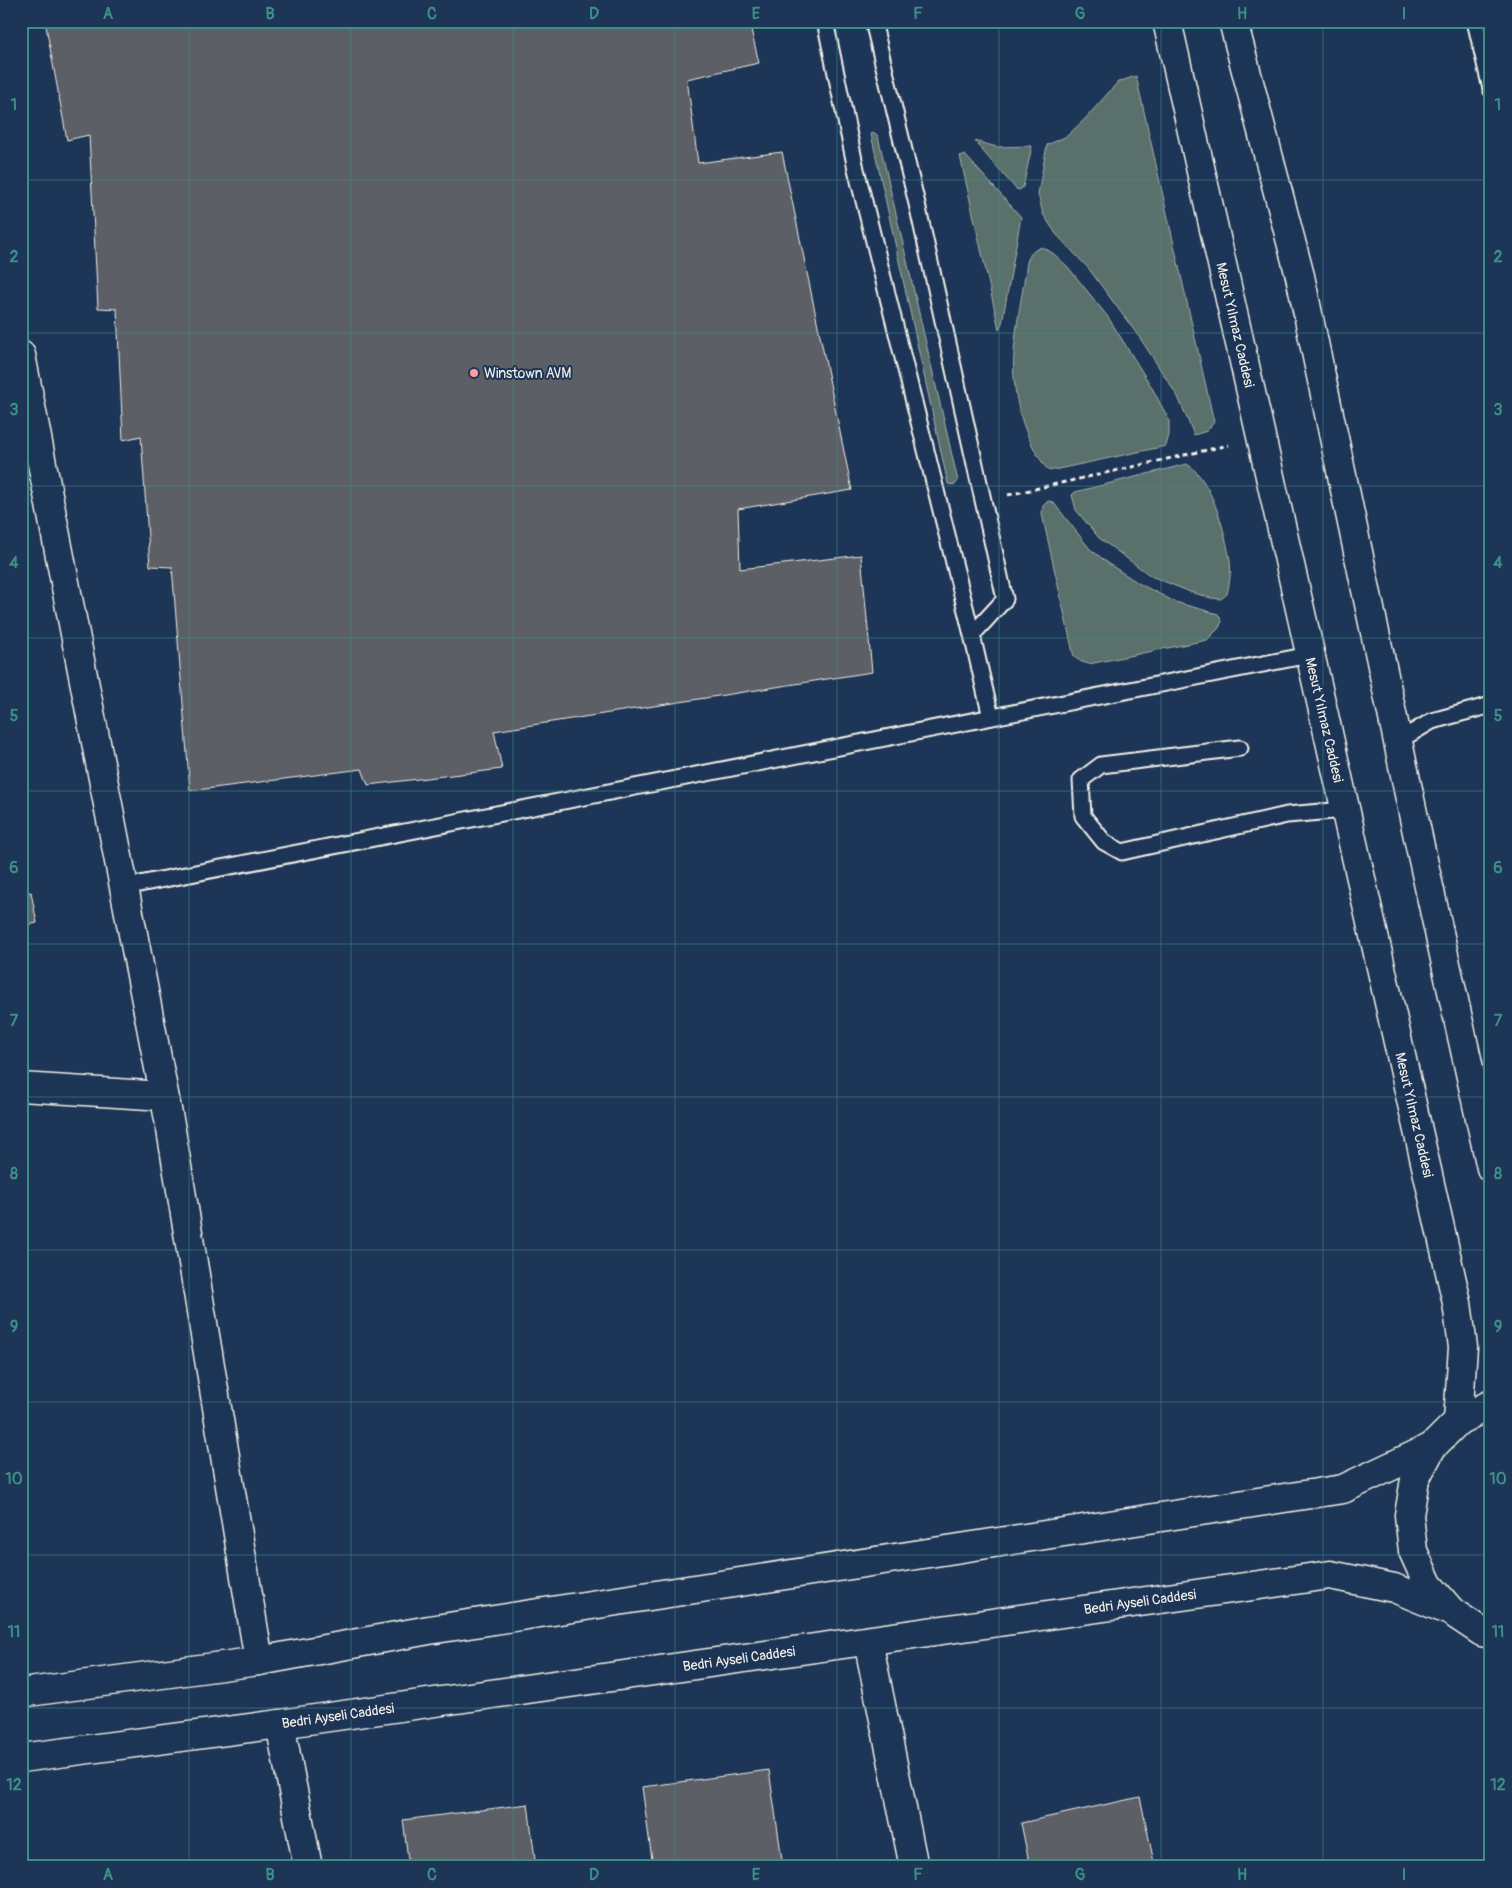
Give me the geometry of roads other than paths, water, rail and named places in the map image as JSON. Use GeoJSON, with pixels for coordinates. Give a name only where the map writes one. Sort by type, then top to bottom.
{"type":"FeatureCollection","features":[{"type":"Feature","properties":{"kind":"main road","name":"Mesut Yılmaz Caddesi"},"geometry":{"type":"LineString","coordinates":[[1167,21],[1457,1304],[1463,1347],[1458,1420]]}},
{"type":"Feature","properties":{"kind":"main road"},"geometry":{"type":"LineString","coordinates":[[1233,21],[1300,276],[1491,1168]]}},
{"type":"Feature","properties":{"kind":"main road"},"geometry":{"type":"LineString","coordinates":[[22,365],[164,1096],[259,1660]]}},
{"type":"Feature","properties":{"kind":"main road"},"geometry":{"type":"LineString","coordinates":[[21,1088],[164,1096]]}},
{"type":"Feature","properties":{"kind":"main road"},"geometry":{"type":"LineString","coordinates":[[1488,1636],[1452,1612],[1428,1584],[1413,1551],[1409,1515],[1415,1479],[1432,1447],[1458,1420],[1491,1404]]}},
{"type":"Feature","properties":{"kind":"main road"},"geometry":{"type":"LineString","coordinates":[[21,1693],[259,1660],[429,1630],[1344,1490],[1432,1447]]}},
{"type":"Feature","properties":{"kind":"main road","name":"Bedri Ayseli Caddesi"},"geometry":{"type":"LineString","coordinates":[[21,1758],[280,1724],[1330,1575],[1394,1588],[1452,1612]]}},
{"type":"Feature","properties":{"kind":"main road"},"geometry":{"type":"LineString","coordinates":[[868,1641],[914,1867]]}},
{"type":"Feature","properties":{"kind":"main road"},"geometry":{"type":"LineString","coordinates":[[280,1724],[308,1867]]}},
{"type":"Feature","properties":{"kind":"lane"},"geometry":{"type":"LineString","coordinates":[[825,21],[856,169],[991,717]]}},
{"type":"Feature","properties":{"kind":"lane"},"geometry":{"type":"LineString","coordinates":[[873,21],[919,214],[1005,599],[972,635]]}},
{"type":"Feature","properties":{"kind":"lane"},"geometry":{"type":"LineString","coordinates":[[1475,21],[1491,89]]}},
{"type":"Feature","properties":{"kind":"lane"},"geometry":{"type":"LineString","coordinates":[[124,887],[1309,655]]}},
{"type":"Feature","properties":{"kind":"lane"},"geometry":{"type":"LineString","coordinates":[[1398,740],[1432,721],[1491,705]]}},
{"type":"Feature","properties":{"kind":"lane"},"geometry":{"type":"LineString","coordinates":[[1240,748],[1101,765],[1081,780],[1084,816],[1104,842],[1122,852],[1287,815],[1344,810]]}},
{"type":"Feature","properties":{"kind":"place","name":"Winstown AVM"},"geometry":{"type":"Point","coordinates":[474,373]}}]}
